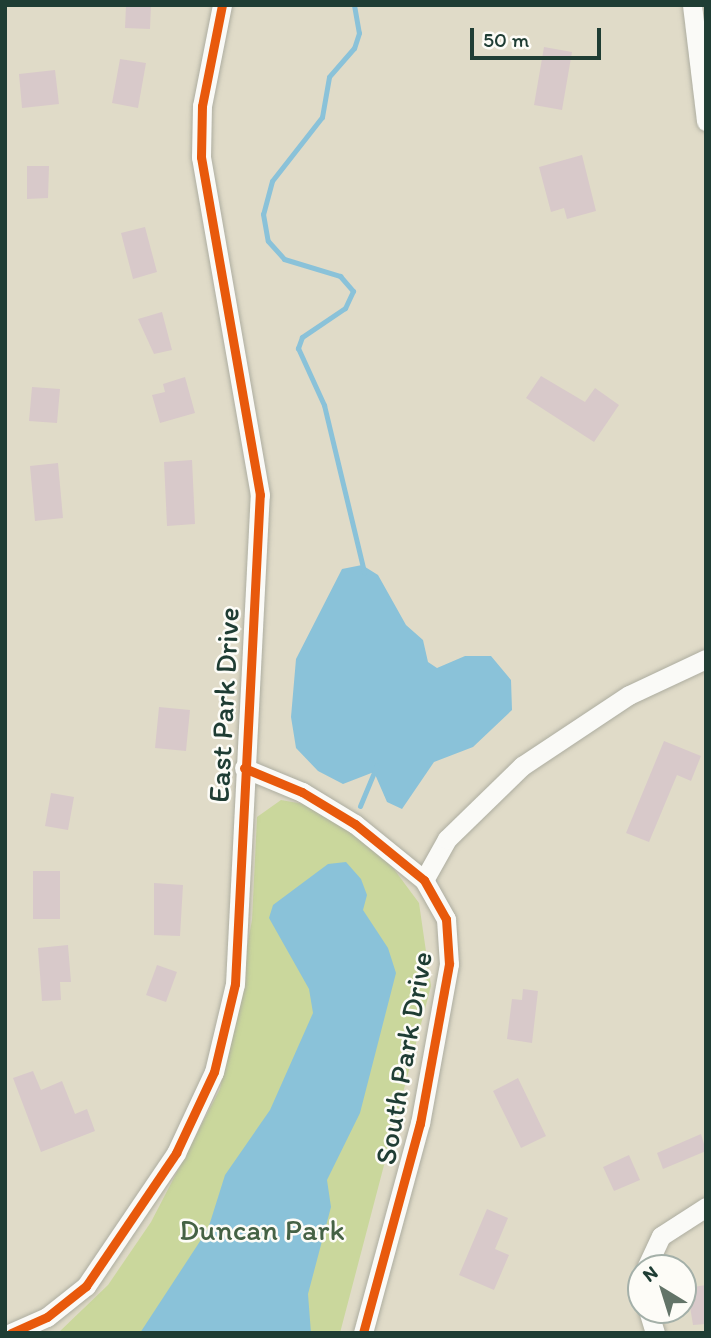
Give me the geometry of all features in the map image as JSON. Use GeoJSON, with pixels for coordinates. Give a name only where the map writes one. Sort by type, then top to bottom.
{"type":"FeatureCollection","features":[{"type":"Feature","properties":{"kind":"street","name":"East Park Drive"},"geometry":{"type":"LineString","coordinates":[[10,1333],[47,1318],[86,1286],[197,1114],[235,984],[260,475],[201,157],[202,106],[222,5]]}},
{"type":"Feature","properties":{"kind":"street"},"geometry":{"type":"LineString","coordinates":[[692,5],[706,121]]}},
{"type":"Feature","properties":{"kind":"street"},"geometry":{"type":"LineString","coordinates":[[425,880],[447,839],[522,765],[629,695],[706,659]]}},
{"type":"Feature","properties":{"kind":"street","name":"South Park Drive"},"geometry":{"type":"LineString","coordinates":[[244,768],[302,792],[355,824],[425,880],[446,919],[449,964],[407,1185],[363,1333]]}},
{"type":"Feature","properties":{"kind":"street"},"geometry":{"type":"LineString","coordinates":[[653,1254],[661,1236],[706,1206]]}},
{"type":"Feature","properties":{"kind":"green space","name":"Duncan Park"},"geometry":{"type":"Polygon","coordinates":[[[281,800],[315,806],[388,861],[419,903],[431,986],[340,1333],[58,1333],[108,1285],[151,1222],[220,1089],[252,920],[257,817],[281,800]]]}},
{"type":"Feature","properties":{"kind":"water"},"geometry":{"type":"Polygon","coordinates":[[[362,565],[378,575],[406,625],[423,640],[428,662],[437,668],[465,656],[491,656],[511,680],[512,710],[473,747],[434,762],[402,809],[387,802],[374,772],[343,784],[318,771],[296,748],[291,717],[296,659],[342,569],[362,565]]]}},
{"type":"Feature","properties":{"kind":"water"},"geometry":{"type":"Polygon","coordinates":[[[346,862],[361,879],[367,895],[363,910],[388,948],[396,973],[360,1113],[327,1180],[331,1207],[308,1294],[311,1333],[140,1333],[208,1229],[225,1175],[270,1110],[313,1013],[309,989],[269,918],[273,905],[328,864],[346,862]]]}},
{"type":"Feature","properties":{"kind":"building"},"geometry":{"type":"Polygon","coordinates":[[[126,5],[151,5],[150,29],[125,28],[126,5]]]}},
{"type":"Feature","properties":{"kind":"building"},"geometry":{"type":"Polygon","coordinates":[[[544,47],[572,52],[562,110],[534,105],[544,47]]]}},
{"type":"Feature","properties":{"kind":"building"},"geometry":{"type":"Polygon","coordinates":[[[120,59],[146,63],[138,108],[112,103],[120,59]]]}},
{"type":"Feature","properties":{"kind":"building"},"geometry":{"type":"Polygon","coordinates":[[[55,70],[59,104],[22,108],[19,74],[55,70]]]}},
{"type":"Feature","properties":{"kind":"building"},"geometry":{"type":"Polygon","coordinates":[[[582,155],[596,211],[567,219],[564,208],[551,212],[539,167],[582,155]]]}},
{"type":"Feature","properties":{"kind":"building"},"geometry":{"type":"Polygon","coordinates":[[[27,166],[49,166],[48,198],[27,199],[27,166]]]}},
{"type":"Feature","properties":{"kind":"building"},"geometry":{"type":"Polygon","coordinates":[[[145,227],[157,272],[133,279],[121,233],[145,227]]]}},
{"type":"Feature","properties":{"kind":"building"},"geometry":{"type":"Polygon","coordinates":[[[162,312],[172,350],[154,354],[138,319],[162,312]]]}},
{"type":"Feature","properties":{"kind":"building"},"geometry":{"type":"Polygon","coordinates":[[[541,376],[585,402],[595,388],[619,405],[594,442],[526,398],[541,376]]]}},
{"type":"Feature","properties":{"kind":"building"},"geometry":{"type":"Polygon","coordinates":[[[185,377],[195,413],[160,423],[152,395],[165,392],[163,384],[185,377]]]}},
{"type":"Feature","properties":{"kind":"building"},"geometry":{"type":"Polygon","coordinates":[[[32,387],[60,389],[57,423],[29,421],[32,387]]]}},
{"type":"Feature","properties":{"kind":"building"},"geometry":{"type":"Polygon","coordinates":[[[192,460],[195,524],[167,526],[164,462],[192,460]]]}},
{"type":"Feature","properties":{"kind":"building"},"geometry":{"type":"Polygon","coordinates":[[[58,463],[63,518],[35,521],[30,466],[58,463]]]}},
{"type":"Feature","properties":{"kind":"building"},"geometry":{"type":"Polygon","coordinates":[[[159,707],[190,710],[186,751],[155,748],[159,707]]]}},
{"type":"Feature","properties":{"kind":"building"},"geometry":{"type":"Polygon","coordinates":[[[664,741],[701,756],[691,781],[677,775],[649,842],[626,833],[664,741]]]}},
{"type":"Feature","properties":{"kind":"building"},"geometry":{"type":"Polygon","coordinates":[[[51,793],[74,797],[68,830],[45,826],[51,793]]]}},
{"type":"Feature","properties":{"kind":"building"},"geometry":{"type":"Polygon","coordinates":[[[33,871],[60,871],[60,919],[33,919],[33,871]]]}},
{"type":"Feature","properties":{"kind":"building"},"geometry":{"type":"Polygon","coordinates":[[[154,883],[183,885],[180,936],[154,935],[154,883]]]}},
{"type":"Feature","properties":{"kind":"building"},"geometry":{"type":"Polygon","coordinates":[[[68,945],[71,982],[60,982],[61,1000],[42,1001],[38,948],[68,945]]]}},
{"type":"Feature","properties":{"kind":"building"},"geometry":{"type":"Polygon","coordinates":[[[157,965],[177,972],[166,1002],[146,995],[157,965]]]}},
{"type":"Feature","properties":{"kind":"building"},"geometry":{"type":"Polygon","coordinates":[[[523,989],[538,991],[532,1043],[507,1039],[512,999],[522,1000],[523,989]]]}},
{"type":"Feature","properties":{"kind":"building"},"geometry":{"type":"Polygon","coordinates":[[[33,1071],[41,1090],[62,1081],[75,1114],[87,1109],[95,1131],[41,1152],[13,1078],[33,1071]]]}},
{"type":"Feature","properties":{"kind":"building"},"geometry":{"type":"Polygon","coordinates":[[[518,1078],[546,1136],[521,1148],[493,1091],[518,1078]]]}},
{"type":"Feature","properties":{"kind":"building"},"geometry":{"type":"Polygon","coordinates":[[[701,1134],[706,1151],[663,1169],[657,1153],[701,1134]]]}},
{"type":"Feature","properties":{"kind":"building"},"geometry":{"type":"Polygon","coordinates":[[[629,1155],[640,1180],[614,1191],[603,1167],[629,1155]]]}},
{"type":"Feature","properties":{"kind":"building"},"geometry":{"type":"Polygon","coordinates":[[[487,1209],[508,1218],[495,1249],[509,1255],[494,1290],[459,1275],[487,1209]]]}},
{"type":"Feature","properties":{"kind":"building"},"geometry":{"type":"Polygon","coordinates":[[[706,1285],[706,1324],[693,1325],[697,1324],[697,1286],[706,1285]]]}},
{"type":"Feature","properties":{"kind":"waterway"},"geometry":{"type":"LineString","coordinates":[[354,5],[359,33],[354,48],[329,77],[322,117],[272,181],[263,214],[268,241],[284,259],[340,276],[353,291],[345,308],[302,337],[298,348],[324,405],[364,572]]}},
{"type":"Feature","properties":{"kind":"waterway"},"geometry":{"type":"LineString","coordinates":[[360,806],[377,765]]}},
{"type":"Feature","properties":{"kind":"cycle path"},"geometry":{"type":"LineString","coordinates":[[11,1333],[47,1317],[86,1286],[176,1153],[214,1072],[235,984],[260,495],[201,157],[202,106],[222,5]]}},
{"type":"Feature","properties":{"kind":"cycle path"},"geometry":{"type":"LineString","coordinates":[[244,768],[302,792],[355,824],[424,880],[446,919],[449,964],[420,1123],[363,1333]]}}]}
